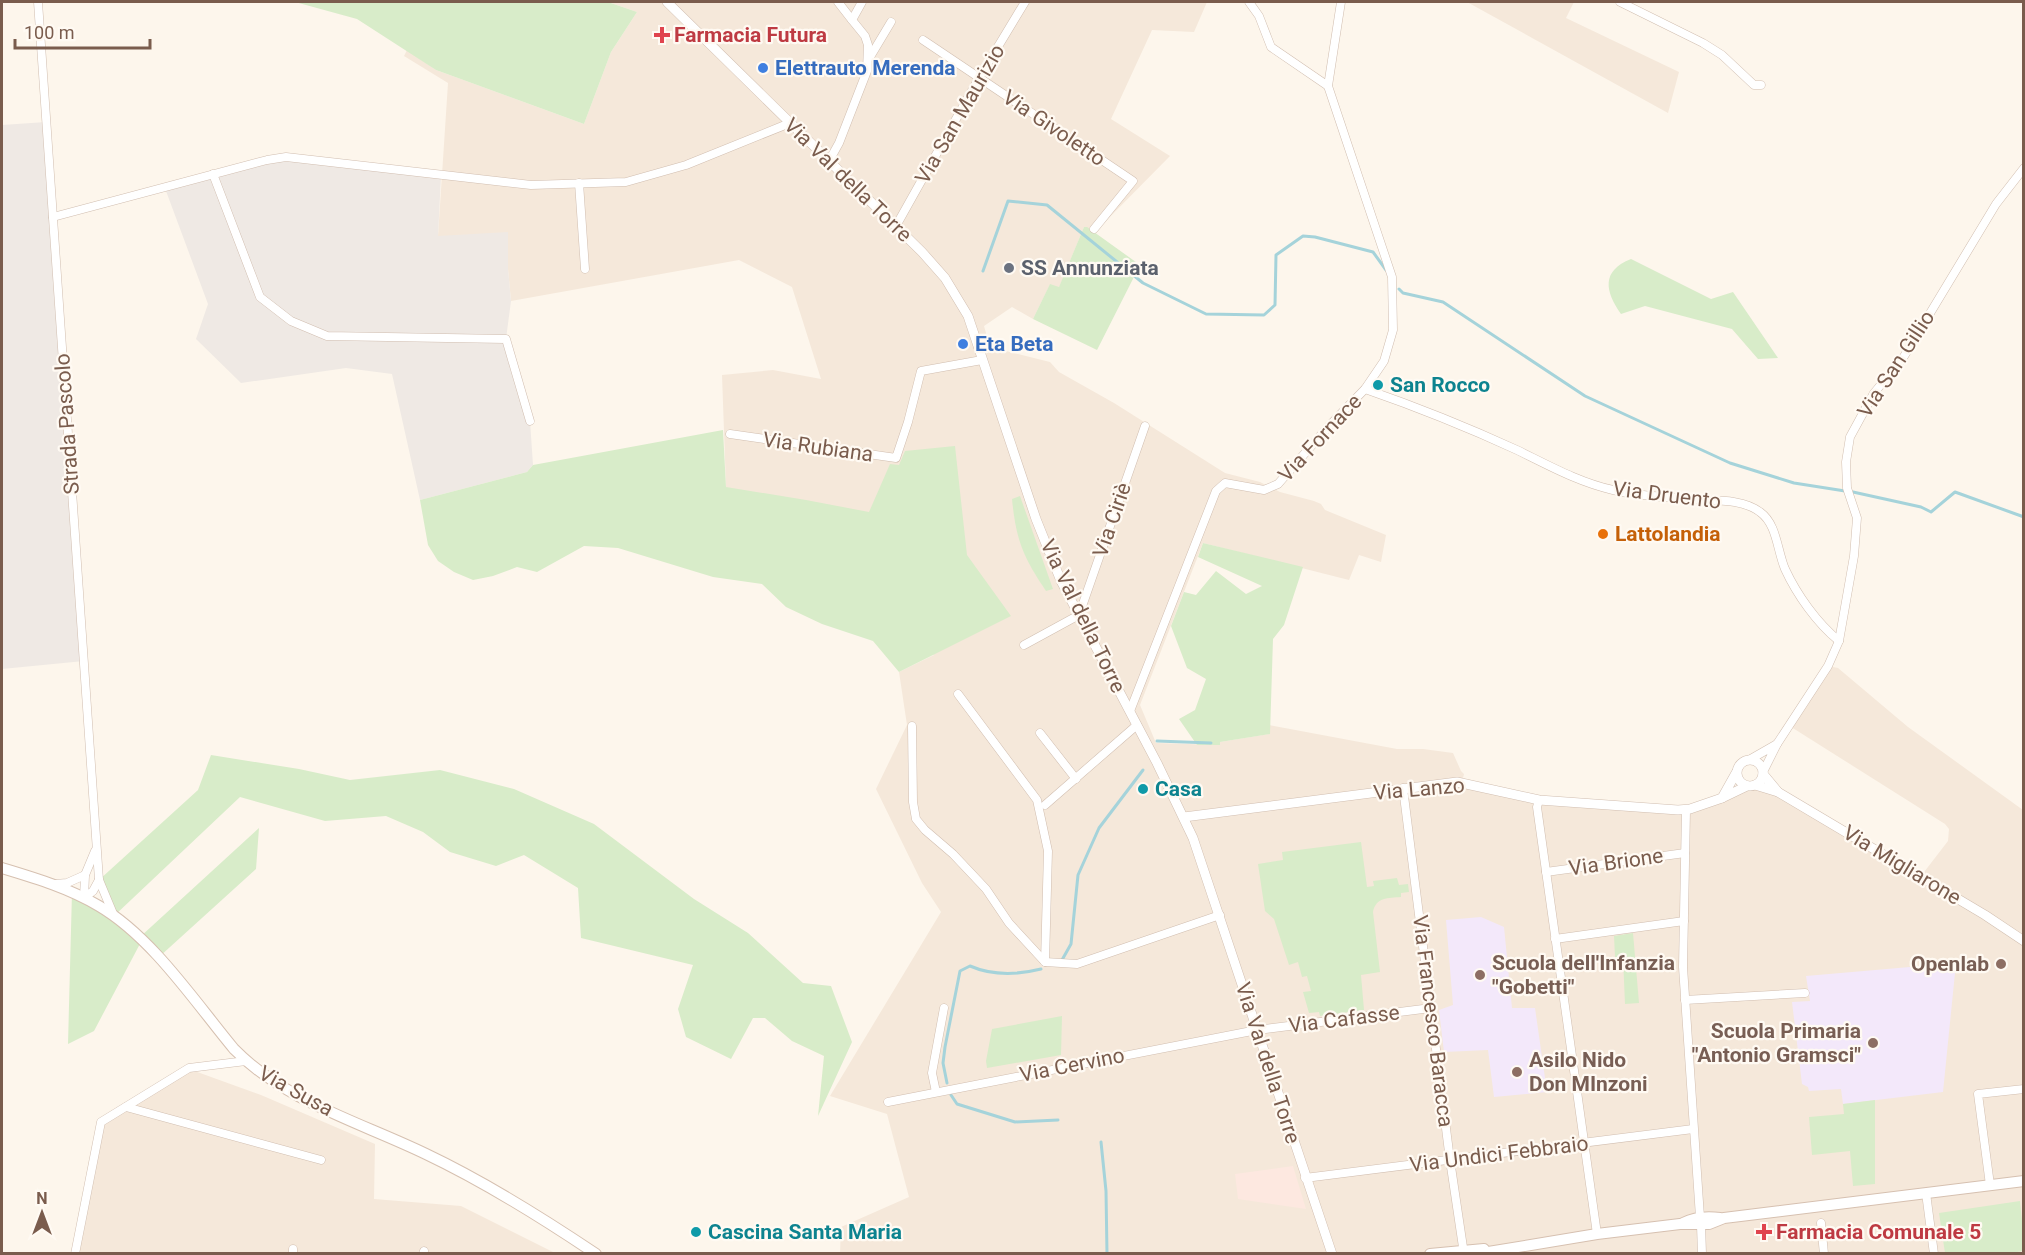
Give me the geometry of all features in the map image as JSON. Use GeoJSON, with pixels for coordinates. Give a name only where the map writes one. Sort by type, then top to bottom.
{"type":"FeatureCollection","features":[{"type":"Feature","properties":{"kind":"main road","name":"Via Susa"},"geometry":{"type":"LineString","coordinates":[[2,868],[54,884],[114,916],[140,937],[159,957],[234,1049],[279,1086],[486,1185],[596,1254]]}},
{"type":"Feature","properties":{"kind":"main road"},"geometry":{"type":"LineString","coordinates":[[1476,1254],[1597,1234],[2024,1181]]}},
{"type":"Feature","properties":{"kind":"main road"},"geometry":{"type":"LineString","coordinates":[[1430,1254],[1514,1247]]}},
{"type":"Feature","properties":{"kind":"street","name":"Strada Pascolo"},"geometry":{"type":"LineString","coordinates":[[38,2],[96,846],[99,880],[114,916]]}},
{"type":"Feature","properties":{"kind":"street","name":"Via Val della Torre"},"geometry":{"type":"LineString","coordinates":[[667,2],[896,226],[945,278],[959,298],[968,316],[1036,519],[1061,581],[1130,711],[1184,817],[1196,846],[1332,1254]]}},
{"type":"Feature","properties":{"kind":"street"},"geometry":{"type":"LineString","coordinates":[[838,2],[865,36],[869,60]]}},
{"type":"Feature","properties":{"kind":"street"},"geometry":{"type":"LineString","coordinates":[[852,20],[862,2]]}},
{"type":"Feature","properties":{"kind":"street","name":"Via San Maurizio"},"geometry":{"type":"LineString","coordinates":[[896,226],[979,78],[1025,2]]}},
{"type":"Feature","properties":{"kind":"street"},"geometry":{"type":"LineString","coordinates":[[1249,2],[1259,16],[1271,47],[1328,86]]}},
{"type":"Feature","properties":{"kind":"street","name":"Via Fornace"},"geometry":{"type":"LineString","coordinates":[[1130,711],[1216,491],[1225,483],[1264,490],[1278,484],[1365,389],[1384,361],[1393,330],[1392,277],[1328,86],[1341,2]]}},
{"type":"Feature","properties":{"kind":"street"},"geometry":{"type":"LineString","coordinates":[[1620,2],[1703,42],[1722,55],[1754,85],[1761,85]]}},
{"type":"Feature","properties":{"kind":"street"},"geometry":{"type":"LineString","coordinates":[[829,161],[839,143],[863,84],[869,60],[891,22]]}},
{"type":"Feature","properties":{"kind":"street","name":"Via Givoletto"},"geometry":{"type":"LineString","coordinates":[[923,40],[1133,181],[1094,229]]}},
{"type":"Feature","properties":{"kind":"street"},"geometry":{"type":"LineString","coordinates":[[53,217],[267,160],[286,157],[531,186],[626,182],[675,168],[790,123]]}},
{"type":"Feature","properties":{"kind":"street","name":"Via San Gillio"},"geometry":{"type":"LineString","coordinates":[[1763,773],[1777,744],[1828,666],[1839,640],[1854,556],[1857,518],[1847,488],[1846,462],[1850,437],[1874,393],[1904,358],[1996,204],[2024,168]]}},
{"type":"Feature","properties":{"kind":"street"},"geometry":{"type":"LineString","coordinates":[[213,174],[260,297],[267,303],[291,321],[327,336],[506,339],[530,421]]}},
{"type":"Feature","properties":{"kind":"street"},"geometry":{"type":"LineString","coordinates":[[579,183],[585,269]]}},
{"type":"Feature","properties":{"kind":"street","name":"Via Rubiana"},"geometry":{"type":"LineString","coordinates":[[730,434],[896,458],[921,370],[982,360]]}},
{"type":"Feature","properties":{"kind":"street","name":"Via Druento"},"geometry":{"type":"LineString","coordinates":[[1365,389],[1419,408],[1569,476],[1640,495],[1730,502],[1751,507],[1770,521],[1785,568],[1795,588],[1826,630],[1839,640]]}},
{"type":"Feature","properties":{"kind":"street","name":"Via Ciriè"},"geometry":{"type":"LineString","coordinates":[[1079,615],[1145,426]]}},
{"type":"Feature","properties":{"kind":"street"},"geometry":{"type":"LineString","coordinates":[[1024,645],[1079,615]]}},
{"type":"Feature","properties":{"kind":"street"},"geometry":{"type":"LineString","coordinates":[[958,694],[1037,800],[1048,851],[1045,962]]}},
{"type":"Feature","properties":{"kind":"street"},"geometry":{"type":"LineString","coordinates":[[1045,806],[1137,725]]}},
{"type":"Feature","properties":{"kind":"street"},"geometry":{"type":"LineString","coordinates":[[912,726],[913,802],[916,819],[986,888],[1009,923],[1045,962],[1077,964],[1220,915]]}},
{"type":"Feature","properties":{"kind":"street"},"geometry":{"type":"LineString","coordinates":[[1040,733],[1076,778]]}},
{"type":"Feature","properties":{"kind":"street"},"geometry":{"type":"LineString","coordinates":[[1722,798],[1739,765],[1777,744]]}},
{"type":"Feature","properties":{"kind":"street"},"geometry":{"type":"LineString","coordinates":[[1749,760],[1760,764],[1763,773],[1778,792]]}},
{"type":"Feature","properties":{"kind":"street"},"geometry":{"type":"LineString","coordinates":[[1736,773],[1738,780],[1751,786],[1778,792]]}},
{"type":"Feature","properties":{"kind":"street"},"geometry":{"type":"LineString","coordinates":[[1751,786],[1761,781],[1763,773]]}},
{"type":"Feature","properties":{"kind":"street","name":"Via Lanzo"},"geometry":{"type":"LineString","coordinates":[[1184,817],[1403,788],[1462,783],[1539,800],[1686,810],[1751,786]]}},
{"type":"Feature","properties":{"kind":"street","name":"Via Francesco Baracca"},"geometry":{"type":"LineString","coordinates":[[1403,788],[1450,1160],[1464,1251]]}},
{"type":"Feature","properties":{"kind":"street","name":"Via Migliarone"},"geometry":{"type":"LineString","coordinates":[[1778,792],[1985,915],[2024,941]]}},
{"type":"Feature","properties":{"kind":"street"},"geometry":{"type":"LineString","coordinates":[[1539,800],[1537,807],[1597,1234]]}},
{"type":"Feature","properties":{"kind":"street"},"geometry":{"type":"LineString","coordinates":[[1686,810],[1685,1000],[1702,1254]]}},
{"type":"Feature","properties":{"kind":"street","name":"Strada Pascolo"},"geometry":{"type":"LineString","coordinates":[[84,898],[85,875],[94,858],[96,846]]}},
{"type":"Feature","properties":{"kind":"street","name":"Via Brione"},"geometry":{"type":"LineString","coordinates":[[1546,872],[1685,853]]}},
{"type":"Feature","properties":{"kind":"street"},"geometry":{"type":"LineString","coordinates":[[54,884],[67,883],[85,875]]}},
{"type":"Feature","properties":{"kind":"street"},"geometry":{"type":"LineString","coordinates":[[84,898],[93,891],[99,880]]}},
{"type":"Feature","properties":{"kind":"street"},"geometry":{"type":"LineString","coordinates":[[1556,939],[1684,921]]}},
{"type":"Feature","properties":{"kind":"street"},"geometry":{"type":"LineString","coordinates":[[1685,1000],[1805,993]]}},
{"type":"Feature","properties":{"kind":"street"},"geometry":{"type":"LineString","coordinates":[[936,1092],[932,1073],[944,1008]]}},
{"type":"Feature","properties":{"kind":"street","name":"Via Cafasse"},"geometry":{"type":"LineString","coordinates":[[1257,1030],[1431,1008]]}},
{"type":"Feature","properties":{"kind":"street","name":"Via Cervino"},"geometry":{"type":"LineString","coordinates":[[888,1102],[1257,1030]]}},
{"type":"Feature","properties":{"kind":"street"},"geometry":{"type":"LineString","coordinates":[[75,1254],[101,1122],[189,1068],[246,1061]]}},
{"type":"Feature","properties":{"kind":"street"},"geometry":{"type":"LineString","coordinates":[[1990,1185],[1978,1094],[2024,1089]]}},
{"type":"Feature","properties":{"kind":"street"},"geometry":{"type":"LineString","coordinates":[[126,1107],[321,1160]]}},
{"type":"Feature","properties":{"kind":"street","name":"Via Undici Febbraio"},"geometry":{"type":"LineString","coordinates":[[1305,1178],[1693,1129]]}},
{"type":"Feature","properties":{"kind":"street"},"geometry":{"type":"LineString","coordinates":[[1926,1193],[1934,1254]]}},
{"type":"Feature","properties":{"kind":"street"},"geometry":{"type":"LineString","coordinates":[[1821,1223],[1824,1254]]}},
{"type":"Feature","properties":{"kind":"shaded area"},"geometry":{"type":"Polygon","coordinates":[[[608,2],[1207,2],[1194,32],[1152,30],[1111,119],[1170,156],[1095,232],[1084,227],[1059,288],[1050,285],[1033,319],[1012,307],[984,326],[990,347],[1050,362],[1059,372],[1114,403],[1225,473],[1260,482],[1280,492],[1314,501],[1321,504],[1325,510],[1386,535],[1381,562],[1359,555],[1349,580],[1203,543],[1140,705],[1156,743],[1220,745],[1220,742],[1269,734],[1269,725],[1397,749],[1423,749],[1453,753],[1464,774],[1462,782],[1539,800],[1678,810],[1750,788],[1764,787],[1921,876],[1948,841],[1949,829],[1945,824],[1788,725],[1828,666],[1838,668],[1908,727],[2023,810],[2023,1253],[840,1253],[841,1227],[909,1197],[887,1114],[830,1096],[941,912],[922,883],[876,789],[907,725],[899,672],[934,655],[726,487],[722,375],[773,370],[821,379],[792,287],[739,260],[511,301],[508,269],[438,236],[448,83],[404,56],[407,50],[436,70],[584,124],[611,52],[637,12],[608,2]]]}},
{"type":"Feature","properties":{"kind":"shaded area"},"geometry":{"type":"Polygon","coordinates":[[[1467,2],[1574,2],[1566,18],[1679,72],[1668,113],[1467,2]]]}},
{"type":"Feature","properties":{"kind":"shaded area"},"geometry":{"type":"Polygon","coordinates":[[[46,122],[84,661],[2,669],[2,125],[46,122]]]}},
{"type":"Feature","properties":{"kind":"shaded area"},"geometry":{"type":"Polygon","coordinates":[[[286,157],[441,176],[438,236],[508,232],[511,301],[506,339],[530,421],[533,465],[527,472],[420,500],[392,374],[346,368],[241,383],[196,339],[208,304],[166,191],[286,157]]]}},
{"type":"Feature","properties":{"kind":"shaded area"},"geometry":{"type":"Polygon","coordinates":[[[1481,917],[1504,927],[1512,1008],[1535,1008],[1547,1092],[1494,1097],[1488,1050],[1444,1052],[1439,1010],[1453,1005],[1446,920],[1481,917]]]}},
{"type":"Feature","properties":{"kind":"shaded area","name":"Scuola Primaria \"Antonio Gramsci\""},"geometry":{"type":"Polygon","coordinates":[[[1956,963],[1943,1092],[1843,1104],[1841,1089],[1809,1091],[1808,1087],[1802,1084],[1792,1002],[1810,1001],[1806,976],[1956,963]]]}},
{"type":"Feature","properties":{"kind":"shaded area"},"geometry":{"type":"Polygon","coordinates":[[[189,1069],[261,1095],[375,1144],[374,1199],[461,1206],[555,1253],[75,1254],[101,1122],[189,1069]]]}},
{"type":"Feature","properties":{"kind":"shaded area"},"geometry":{"type":"Polygon","coordinates":[[[1293,1166],[1306,1209],[1238,1199],[1235,1174],[1293,1166]]]}},
{"type":"Feature","properties":{"kind":"green space"},"geometry":{"type":"Polygon","coordinates":[[[295,2],[608,2],[637,12],[611,52],[584,124],[436,70],[357,19],[295,2]]]}},
{"type":"Feature","properties":{"kind":"green space"},"geometry":{"type":"Polygon","coordinates":[[[1084,227],[1140,265],[1097,350],[1033,319],[1050,284],[1059,287],[1084,227]]]}},
{"type":"Feature","properties":{"kind":"green space"},"geometry":{"type":"Polygon","coordinates":[[[1631,259],[1711,299],[1733,292],[1778,358],[1758,359],[1732,329],[1645,306],[1621,314],[1609,290],[1610,276],[1621,264],[1631,259]]]}},
{"type":"Feature","properties":{"kind":"green space"},"geometry":{"type":"Polygon","coordinates":[[[723,430],[726,487],[869,512],[890,464],[899,465],[905,451],[955,446],[967,555],[1011,616],[899,672],[873,641],[822,624],[786,607],[762,584],[713,577],[618,548],[584,546],[537,572],[517,567],[493,576],[473,580],[454,572],[438,561],[428,545],[420,500],[527,472],[533,465],[723,430]]]}},
{"type":"Feature","properties":{"kind":"green space"},"geometry":{"type":"Polygon","coordinates":[[[1020,496],[1053,589],[1046,591],[1032,568],[1018,537],[1012,499],[1020,496]]]}},
{"type":"Feature","properties":{"kind":"green space"},"geometry":{"type":"Polygon","coordinates":[[[1203,543],[1303,567],[1284,625],[1273,639],[1270,734],[1220,742],[1220,745],[1197,745],[1179,719],[1195,710],[1206,679],[1187,668],[1171,626],[1184,592],[1196,595],[1216,571],[1246,594],[1262,586],[1198,557],[1203,543]]]}},
{"type":"Feature","properties":{"kind":"green space"},"geometry":{"type":"Polygon","coordinates":[[[211,755],[350,780],[440,770],[514,789],[594,824],[694,899],[748,933],[803,983],[831,986],[852,1042],[818,1116],[824,1056],[792,1041],[765,1018],[753,1018],[731,1059],[686,1037],[678,1009],[693,965],[581,938],[578,888],[524,855],[496,866],[450,852],[423,832],[386,816],[325,821],[240,797],[114,916],[140,937],[259,828],[256,869],[159,957],[142,940],[94,1031],[68,1044],[72,892],[113,915],[99,880],[198,790],[211,755]]]}},
{"type":"Feature","properties":{"kind":"green space"},"geometry":{"type":"Polygon","coordinates":[[[1361,842],[1367,887],[1374,886],[1373,881],[1397,878],[1399,885],[1408,884],[1409,892],[1401,893],[1401,897],[1383,899],[1377,903],[1373,912],[1380,972],[1361,975],[1364,1010],[1320,1016],[1319,1012],[1309,1013],[1303,992],[1311,991],[1307,976],[1302,977],[1298,962],[1289,965],[1274,919],[1265,911],[1258,864],[1283,860],[1282,852],[1361,842]]]}},
{"type":"Feature","properties":{"kind":"green space"},"geometry":{"type":"Polygon","coordinates":[[[1633,933],[1639,1003],[1625,1004],[1623,957],[1615,957],[1614,936],[1633,933]]]}},
{"type":"Feature","properties":{"kind":"green space"},"geometry":{"type":"Polygon","coordinates":[[[1062,1016],[1061,1055],[987,1068],[986,1061],[992,1029],[1062,1016]]]}},
{"type":"Feature","properties":{"kind":"green space"},"geometry":{"type":"Polygon","coordinates":[[[1875,1100],[1875,1184],[1853,1186],[1850,1151],[1812,1155],[1809,1117],[1844,1114],[1843,1104],[1875,1100]]]}},
{"type":"Feature","properties":{"kind":"green space"},"geometry":{"type":"Polygon","coordinates":[[[2020,1201],[2023,1251],[2007,1254],[1945,1253],[1939,1213],[2020,1201]]]}},
{"type":"Feature","properties":{"kind":"waterway"},"geometry":{"type":"LineString","coordinates":[[983,271],[1008,201],[1047,205],[1143,283],[1206,314],[1264,315],[1275,305],[1276,255],[1303,236],[1373,252],[1386,270]]}},
{"type":"Feature","properties":{"kind":"waterway"},"geometry":{"type":"LineString","coordinates":[[1399,289],[1403,293],[1443,302],[1585,396],[1730,463],[1794,483],[1845,491]]}},
{"type":"Feature","properties":{"kind":"waterway"},"geometry":{"type":"LineString","coordinates":[[1853,492],[1921,507],[1931,512],[1955,492],[2024,517]]}},
{"type":"Feature","properties":{"kind":"waterway"},"geometry":{"type":"LineString","coordinates":[[1157,741],[1211,743]]}},
{"type":"Feature","properties":{"kind":"waterway"},"geometry":{"type":"LineString","coordinates":[[1062,960],[1071,944],[1078,875],[1099,828],[1143,770]]}},
{"type":"Feature","properties":{"kind":"waterway"},"geometry":{"type":"LineString","coordinates":[[947,1083],[943,1063],[960,971],[970,966],[987,972],[1005,974],[1041,969]]}},
{"type":"Feature","properties":{"kind":"waterway"},"geometry":{"type":"LineString","coordinates":[[951,1095],[957,1104],[1015,1122],[1058,1120]]}},
{"type":"Feature","properties":{"kind":"waterway"},"geometry":{"type":"LineString","coordinates":[[1101,1142],[1106,1191],[1107,1254]]}},
{"type":"Feature","properties":{"kind":"place","name":"Farmacia Futura"},"geometry":{"type":"Point","coordinates":[662,35]}},
{"type":"Feature","properties":{"kind":"place","name":"Elettrauto Merenda"},"geometry":{"type":"Point","coordinates":[763,68]}},
{"type":"Feature","properties":{"kind":"place","name":"SS Annunziata"},"geometry":{"type":"Point","coordinates":[1009,268]}},
{"type":"Feature","properties":{"kind":"place","name":"Eta Beta"},"geometry":{"type":"Point","coordinates":[963,344]}},
{"type":"Feature","properties":{"kind":"place","name":"San Rocco"},"geometry":{"type":"Point","coordinates":[1378,385]}},
{"type":"Feature","properties":{"kind":"place","name":"Lattolandia"},"geometry":{"type":"Point","coordinates":[1603,534]}},
{"type":"Feature","properties":{"kind":"place","name":"Casa"},"geometry":{"type":"Point","coordinates":[1143,789]}},
{"type":"Feature","properties":{"kind":"place","name":"Openlab"},"geometry":{"type":"Point","coordinates":[2001,964]}},
{"type":"Feature","properties":{"kind":"place","name":"Scuola dell'Infanzia \"Gobetti\""},"geometry":{"type":"Point","coordinates":[1480,975]}},
{"type":"Feature","properties":{"kind":"place","name":"Scuola Primaria \"Antonio Gramsci\""},"geometry":{"type":"Point","coordinates":[1873,1043]}},
{"type":"Feature","properties":{"kind":"place","name":"Asilo Nido Don MInzoni"},"geometry":{"type":"Point","coordinates":[1517,1072]}},
{"type":"Feature","properties":{"kind":"place","name":"Cascina Santa Maria"},"geometry":{"type":"Point","coordinates":[696,1232]}},
{"type":"Feature","properties":{"kind":"place","name":"Farmacia Comunale 5"},"geometry":{"type":"Point","coordinates":[1764,1232]}}]}
